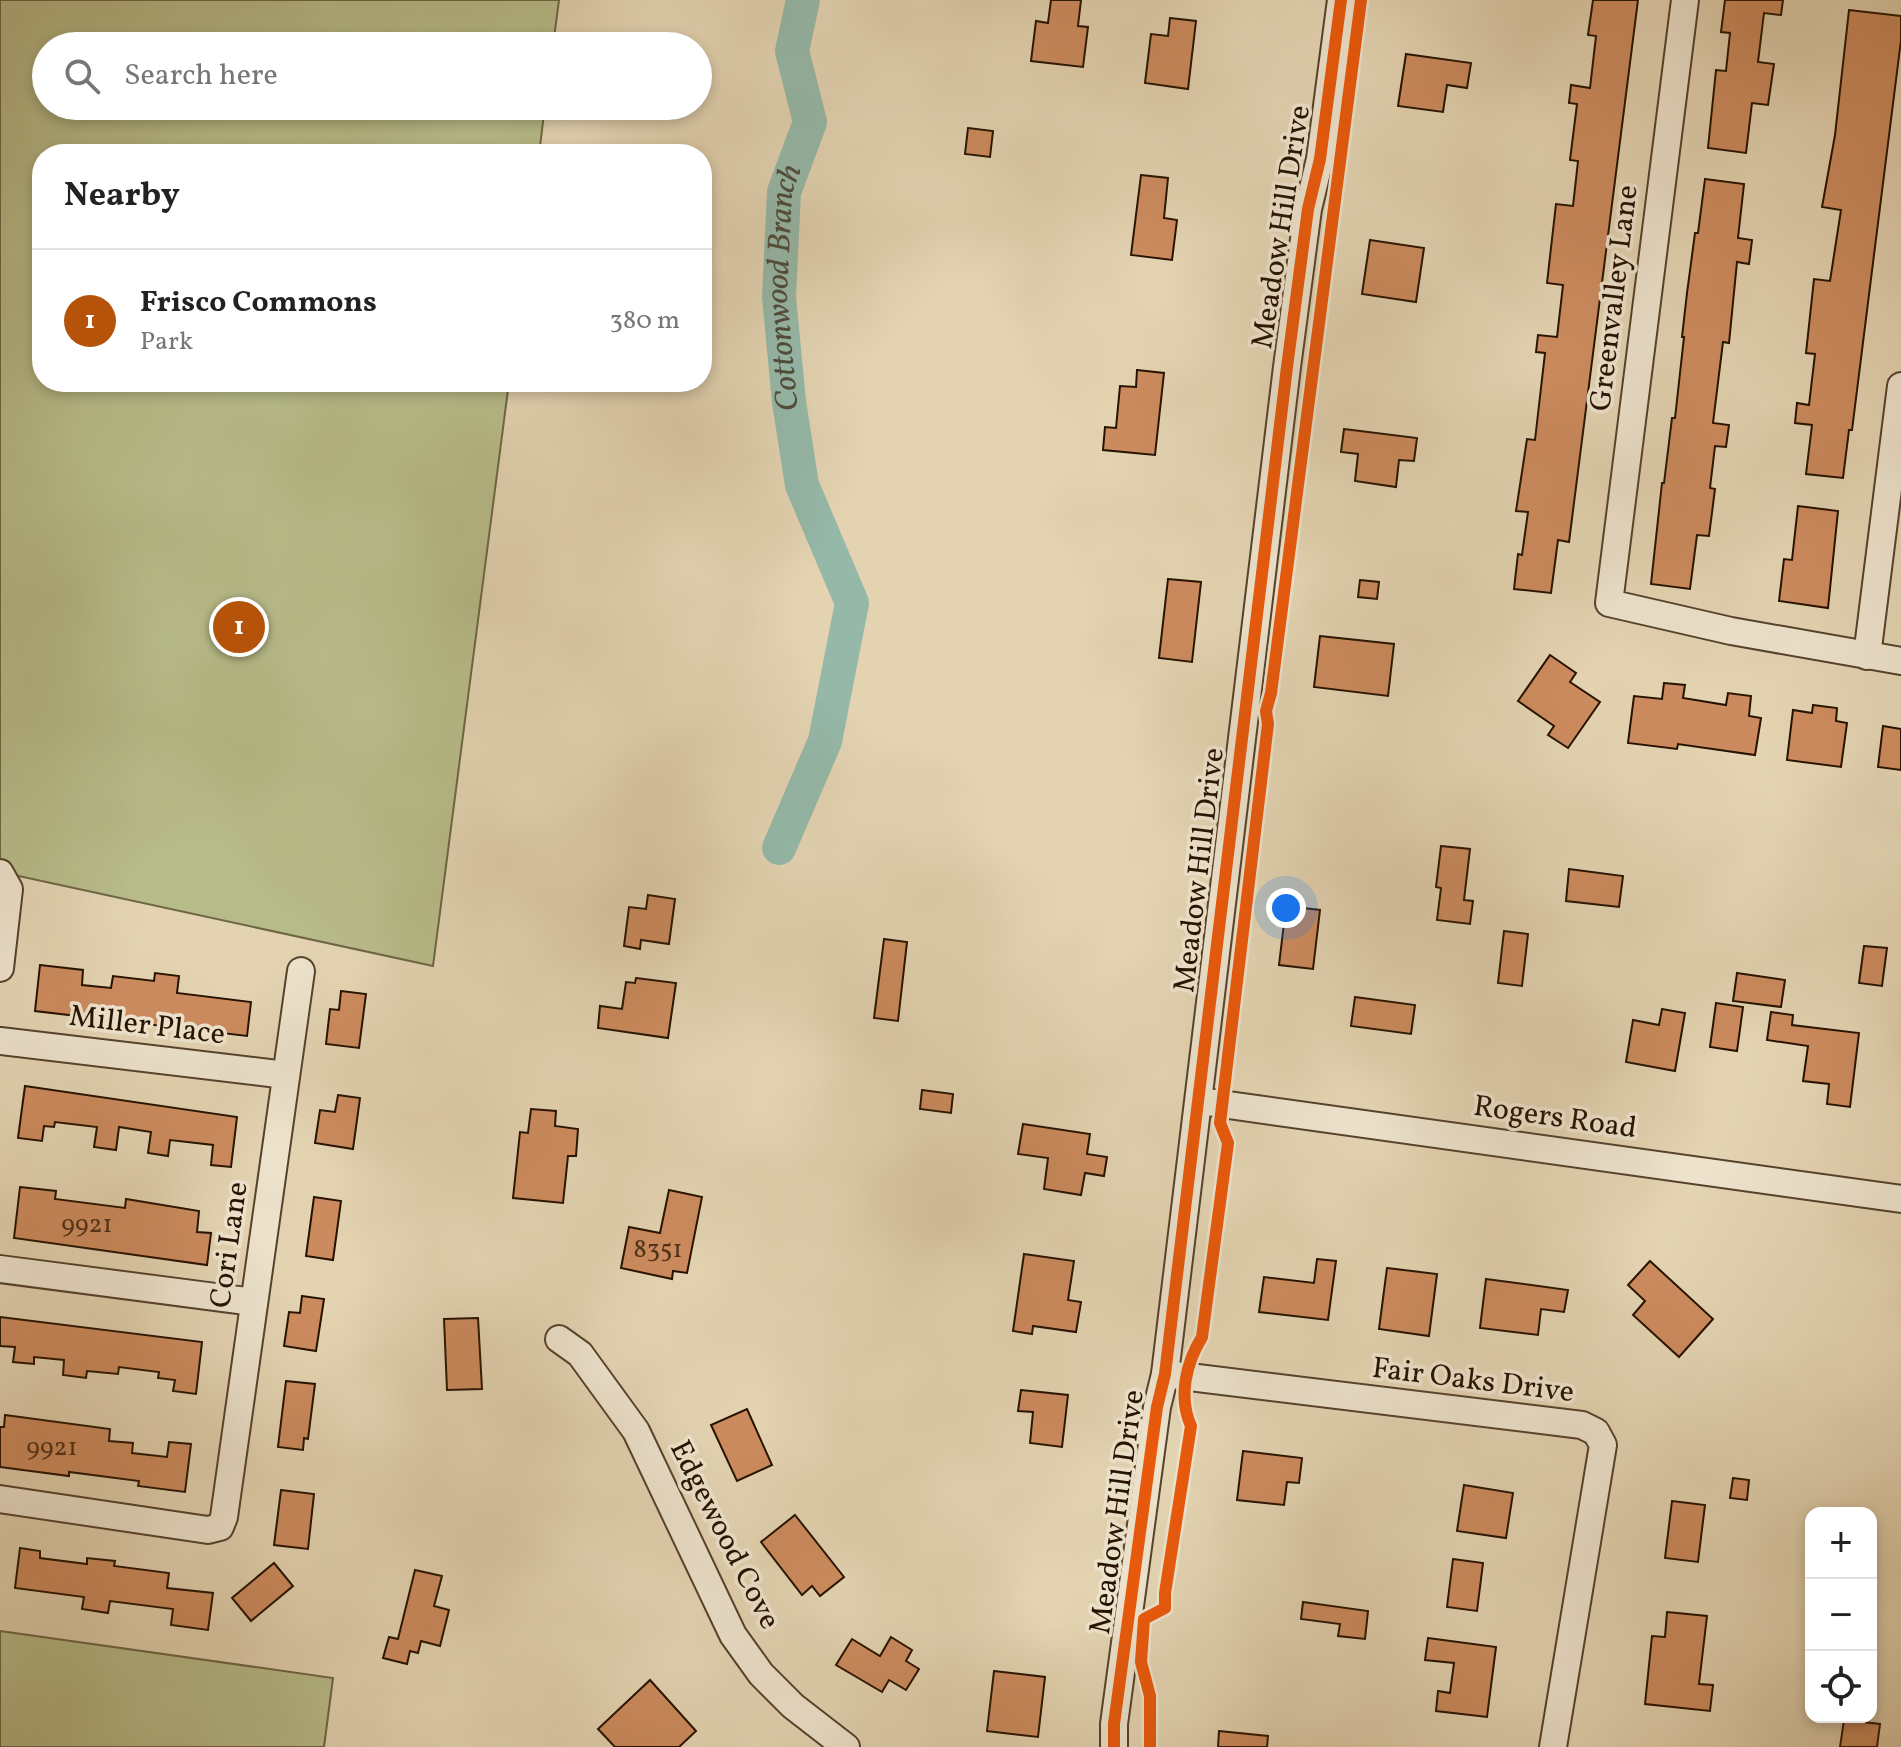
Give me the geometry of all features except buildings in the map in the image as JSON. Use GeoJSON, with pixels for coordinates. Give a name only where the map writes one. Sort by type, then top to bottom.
{"type":"FeatureCollection","features":[{"type":"Feature","properties":{"kind":"street","name":"Meadow Hill Drive"},"geometry":{"type":"LineString","coordinates":[[1114,1747],[1118,1695],[1157,1407],[1165,1374],[1200,1101],[1287,367],[1341,0]]}},
{"type":"Feature","properties":{"kind":"street","name":"Greenvalley Lane"},"geometry":{"type":"LineString","coordinates":[[1685,0],[1609,603],[1731,631],[1867,656]]}},
{"type":"Feature","properties":{"kind":"street"},"geometry":{"type":"LineString","coordinates":[[1901,386],[1867,656],[1901,661]]}},
{"type":"Feature","properties":{"kind":"street"},"geometry":{"type":"LineString","coordinates":[[0,968],[9,889],[1,874]]}},
{"type":"Feature","properties":{"kind":"street","name":"Cori Lane"},"geometry":{"type":"LineString","coordinates":[[0,1499],[208,1530],[220,1527],[224,1517],[301,971]]}},
{"type":"Feature","properties":{"kind":"street","name":"Miller Place"},"geometry":{"type":"LineString","coordinates":[[0,1041],[286,1075]]}},
{"type":"Feature","properties":{"kind":"street","name":"Rogers Road"},"geometry":{"type":"LineString","coordinates":[[1200,1101],[1901,1199]]}},
{"type":"Feature","properties":{"kind":"street"},"geometry":{"type":"LineString","coordinates":[[0,1269],[254,1302]]}},
{"type":"Feature","properties":{"kind":"street","name":"Edgewood Cove"},"geometry":{"type":"LineString","coordinates":[[559,1339],[580,1354],[636,1431],[733,1635],[761,1674],[793,1706],[846,1747]]}},
{"type":"Feature","properties":{"kind":"street","name":"Fair Oaks Drive"},"geometry":{"type":"LineString","coordinates":[[1165,1374],[1582,1425],[1596,1432],[1603,1445],[1553,1747]]}},
{"type":"Feature","properties":{"kind":"green space"},"geometry":{"type":"Polygon","coordinates":[[[0,0],[559,0],[555,32],[32,32],[32,120],[543,120],[540,144],[32,144],[32,392],[508,392],[433,966],[0,872],[0,0]]]}},
{"type":"Feature","properties":{"kind":"green space"},"geometry":{"type":"Polygon","coordinates":[[[0,1631],[333,1678],[324,1747],[0,1747],[0,1631]]]}},
{"type":"Feature","properties":{"kind":"waterway","name":"Cottonwood Branch"},"geometry":{"type":"LineString","coordinates":[[779,848],[825,741],[852,603],[802,485],[789,402],[779,297],[784,192],[810,122],[792,51],[803,0]]}},
{"type":"Feature","properties":{"kind":"cycle path"},"geometry":{"type":"LineString","coordinates":[[1114,1747],[1114,1724],[1157,1407],[1165,1374],[1287,367],[1341,0]]}},
{"type":"Feature","properties":{"kind":"cycle path"},"geometry":{"type":"LineString","coordinates":[[1150,1747],[1150,1696],[1141,1662],[1144,1619],[1165,1608],[1191,1426],[1185,1404],[1186,1380],[1202,1337],[1228,1143],[1220,1123],[1268,724],[1266,711],[1271,693],[1361,0]]}},
{"type":"Feature","properties":{"kind":"place","name":"Frisco Commons"},"geometry":{"type":"Point","coordinates":[239,627]}}]}
